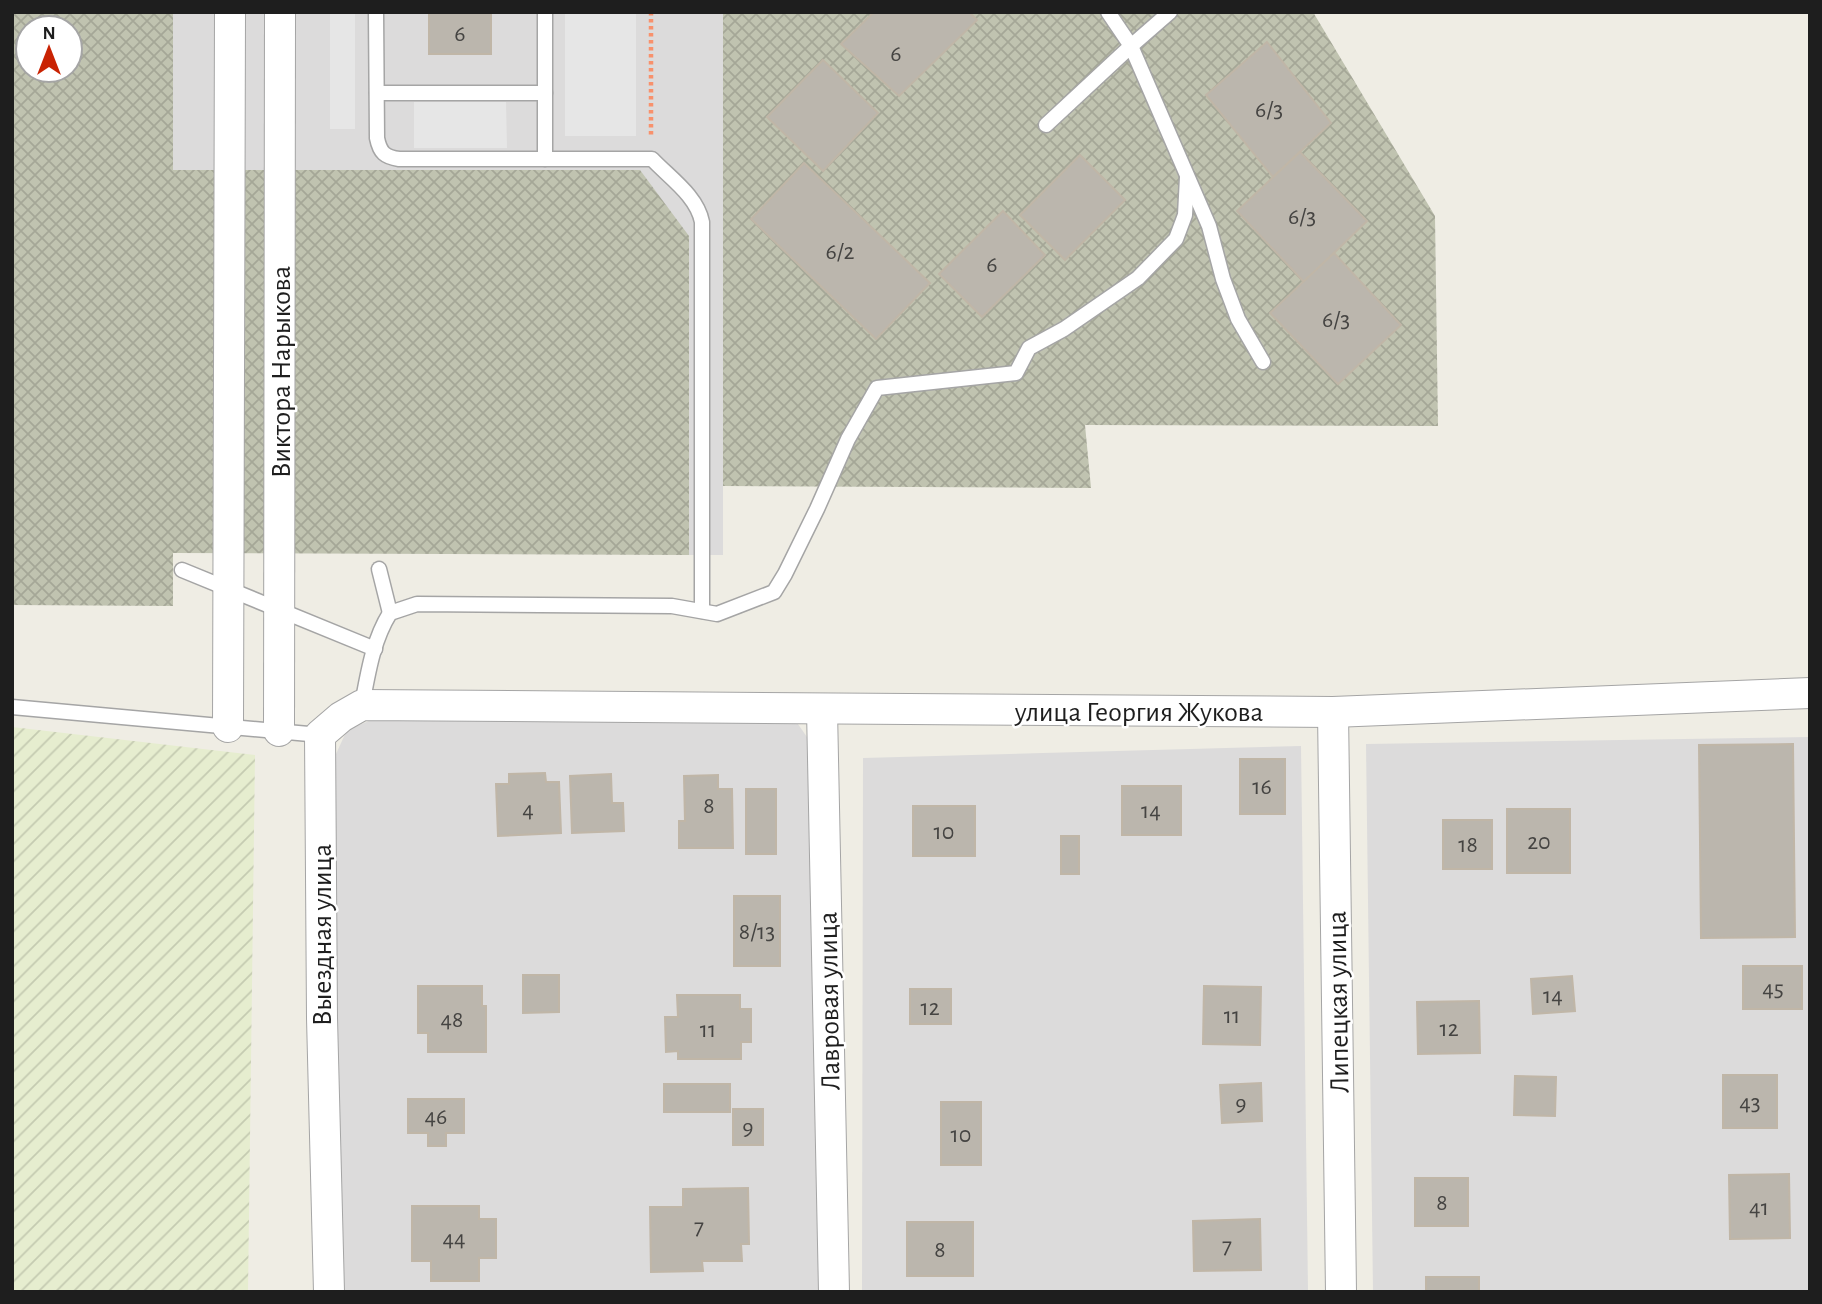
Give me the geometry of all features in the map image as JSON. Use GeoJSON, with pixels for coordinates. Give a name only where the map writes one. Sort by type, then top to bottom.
{"type":"FeatureCollection","features":[{"type":"Feature","properties":{"kind":"street","name":"Виктора Нарыкова"},"geometry":{"type":"LineString","coordinates":[[228,727],[230,12]]}},
{"type":"Feature","properties":{"kind":"street","name":"Виктора Нарыкова"},"geometry":{"type":"LineString","coordinates":[[279,731],[280,12]]}},
{"type":"Feature","properties":{"kind":"street","name":"улица Георгия Жукова"},"geometry":{"type":"LineString","coordinates":[[362,705],[1333,712],[1810,692]]}},
{"type":"Feature","properties":{"kind":"street"},"geometry":{"type":"LineString","coordinates":[[320,735],[362,705]]}},
{"type":"Feature","properties":{"kind":"street","name":"Лавровая улица"},"geometry":{"type":"LineString","coordinates":[[822,710],[834,1292]]}},
{"type":"Feature","properties":{"kind":"street","name":"Липецкая улица"},"geometry":{"type":"LineString","coordinates":[[1333,712],[1341,1292]]}},
{"type":"Feature","properties":{"kind":"street","name":"Выездная улица"},"geometry":{"type":"LineString","coordinates":[[320,735],[328,1292]]}},
{"type":"Feature","properties":{"kind":"lane"},"geometry":{"type":"LineString","coordinates":[[376,12],[377,138],[379,149],[387,157],[652,159],[699,209],[702,222],[702,611]]}},
{"type":"Feature","properties":{"kind":"lane"},"geometry":{"type":"LineString","coordinates":[[545,12],[545,159]]}},
{"type":"Feature","properties":{"kind":"lane"},"geometry":{"type":"LineString","coordinates":[[1108,12],[1131,46],[1209,226],[1223,279],[1238,319],[1263,362]]}},
{"type":"Feature","properties":{"kind":"lane"},"geometry":{"type":"LineString","coordinates":[[1046,125],[1170,12]]}},
{"type":"Feature","properties":{"kind":"lane"},"geometry":{"type":"LineString","coordinates":[[377,93],[545,93]]}},
{"type":"Feature","properties":{"kind":"lane"},"geometry":{"type":"LineString","coordinates":[[390,612],[417,604],[672,606],[717,614],[774,592],[801,541],[848,439],[877,388],[1016,373],[1029,348],[1064,329],[1138,278],[1176,239],[1185,215],[1187,177]]}},
{"type":"Feature","properties":{"kind":"lane"},"geometry":{"type":"LineString","coordinates":[[362,705],[375,649],[390,612],[379,569]]}},
{"type":"Feature","properties":{"kind":"lane"},"geometry":{"type":"LineString","coordinates":[[182,570],[375,649]]}},
{"type":"Feature","properties":{"kind":"lane"},"geometry":{"type":"LineString","coordinates":[[12,707],[320,735]]}},
{"type":"Feature","properties":{"kind":"path"},"geometry":{"type":"LineString","coordinates":[[651,12],[652,159]]}},
{"type":"Feature","properties":{"kind":"shaded area"},"geometry":{"type":"Polygon","coordinates":[[[12,12],[173,12],[173,170],[640,170],[689,236],[689,555],[173,553],[173,606],[12,605],[12,12]]]}},
{"type":"Feature","properties":{"kind":"shaded area"},"geometry":{"type":"Polygon","coordinates":[[[173,12],[723,12],[723,555],[689,555],[689,236],[173,170],[173,12]]]}},
{"type":"Feature","properties":{"kind":"shaded area"},"geometry":{"type":"Polygon","coordinates":[[[330,12],[355,12],[355,129],[330,129],[330,12]]]}},
{"type":"Feature","properties":{"kind":"shaded area"},"geometry":{"type":"Polygon","coordinates":[[[565,12],[636,12],[636,136],[565,136],[565,12]]]}},
{"type":"Feature","properties":{"kind":"shaded area"},"geometry":{"type":"Polygon","coordinates":[[[723,12],[1313,12],[1435,216],[1438,426],[1085,425],[1091,488],[723,486],[723,12]]]}},
{"type":"Feature","properties":{"kind":"shaded area"},"geometry":{"type":"Polygon","coordinates":[[[414,102],[506,102],[507,148],[414,148],[414,102]]]}},
{"type":"Feature","properties":{"kind":"shaded area"},"geometry":{"type":"Polygon","coordinates":[[[386,714],[793,717],[814,747],[819,1292],[339,1292],[330,767],[347,730],[386,714]]]}},
{"type":"Feature","properties":{"kind":"shaded area"},"geometry":{"type":"Polygon","coordinates":[[[12,727],[255,755],[248,1292],[12,1292],[12,727]]]}},
{"type":"Feature","properties":{"kind":"shaded area"},"geometry":{"type":"Polygon","coordinates":[[[1810,737],[1810,1292],[1373,1292],[1366,744],[1810,737]]]}},
{"type":"Feature","properties":{"kind":"shaded area"},"geometry":{"type":"Polygon","coordinates":[[[1301,746],[1308,1292],[862,1292],[863,758],[1301,746]]]}},
{"type":"Feature","properties":{"kind":"building"},"geometry":{"type":"Polygon","coordinates":[[[429,12],[491,12],[491,54],[429,54],[429,12]]]}},
{"type":"Feature","properties":{"kind":"building"},"geometry":{"type":"Polygon","coordinates":[[[874,12],[969,12],[977,20],[899,96],[841,44],[874,12]]]}},
{"type":"Feature","properties":{"kind":"building"},"geometry":{"type":"Polygon","coordinates":[[[1267,42],[1331,123],[1273,177],[1206,95],[1267,42]]]}},
{"type":"Feature","properties":{"kind":"building"},"geometry":{"type":"Polygon","coordinates":[[[823,60],[878,113],[823,171],[767,117],[823,60]]]}},
{"type":"Feature","properties":{"kind":"building"},"geometry":{"type":"Polygon","coordinates":[[[1300,152],[1367,221],[1304,282],[1237,211],[1300,152]]]}},
{"type":"Feature","properties":{"kind":"building"},"geometry":{"type":"Polygon","coordinates":[[[1080,155],[1125,200],[1065,260],[1020,215],[1080,155]]]}},
{"type":"Feature","properties":{"kind":"building"},"geometry":{"type":"Polygon","coordinates":[[[804,163],[930,283],[876,339],[751,219],[804,163]]]}},
{"type":"Feature","properties":{"kind":"building"},"geometry":{"type":"Polygon","coordinates":[[[1003,211],[1045,255],[982,317],[939,274],[1003,211]]]}},
{"type":"Feature","properties":{"kind":"building"},"geometry":{"type":"Polygon","coordinates":[[[1334,253],[1401,325],[1338,384],[1270,313],[1334,253]]]}},
{"type":"Feature","properties":{"kind":"building"},"geometry":{"type":"Polygon","coordinates":[[[1793,744],[1795,937],[1701,938],[1699,745],[1793,744]]]}},
{"type":"Feature","properties":{"kind":"building"},"geometry":{"type":"Polygon","coordinates":[[[1240,759],[1285,759],[1285,814],[1240,814],[1240,759]]]}},
{"type":"Feature","properties":{"kind":"building"},"geometry":{"type":"Polygon","coordinates":[[[545,773],[546,782],[559,782],[561,833],[498,836],[496,784],[509,784],[509,774],[545,773]]]}},
{"type":"Feature","properties":{"kind":"building"},"geometry":{"type":"Polygon","coordinates":[[[611,774],[612,803],[623,803],[624,831],[572,833],[570,776],[611,774]]]}},
{"type":"Feature","properties":{"kind":"building"},"geometry":{"type":"Polygon","coordinates":[[[718,775],[718,789],[732,789],[733,848],[679,848],[679,821],[685,821],[684,776],[718,775]]]}},
{"type":"Feature","properties":{"kind":"building"},"geometry":{"type":"Polygon","coordinates":[[[1122,786],[1181,786],[1181,835],[1122,835],[1122,786]]]}},
{"type":"Feature","properties":{"kind":"building"},"geometry":{"type":"Polygon","coordinates":[[[746,789],[776,789],[776,854],[746,854],[746,789]]]}},
{"type":"Feature","properties":{"kind":"building"},"geometry":{"type":"Polygon","coordinates":[[[913,806],[975,806],[975,856],[913,856],[913,806]]]}},
{"type":"Feature","properties":{"kind":"building"},"geometry":{"type":"Polygon","coordinates":[[[1507,809],[1570,809],[1570,873],[1507,873],[1507,809]]]}},
{"type":"Feature","properties":{"kind":"building"},"geometry":{"type":"Polygon","coordinates":[[[1443,820],[1492,820],[1492,869],[1443,869],[1443,820]]]}},
{"type":"Feature","properties":{"kind":"building"},"geometry":{"type":"Polygon","coordinates":[[[1061,836],[1079,836],[1079,874],[1061,874],[1061,836]]]}},
{"type":"Feature","properties":{"kind":"building"},"geometry":{"type":"Polygon","coordinates":[[[734,896],[780,896],[780,966],[734,966],[734,896]]]}},
{"type":"Feature","properties":{"kind":"building"},"geometry":{"type":"Polygon","coordinates":[[[1743,966],[1802,966],[1802,1009],[1743,1009],[1743,966]]]}},
{"type":"Feature","properties":{"kind":"building"},"geometry":{"type":"Polygon","coordinates":[[[523,975],[559,975],[559,1012],[523,1013],[523,975]]]}},
{"type":"Feature","properties":{"kind":"building"},"geometry":{"type":"Polygon","coordinates":[[[1572,976],[1575,1011],[1533,1014],[1531,979],[1572,976]]]}},
{"type":"Feature","properties":{"kind":"building"},"geometry":{"type":"Polygon","coordinates":[[[418,986],[482,986],[482,1006],[486,1006],[486,1052],[428,1052],[428,1033],[418,1033],[418,986]]]}},
{"type":"Feature","properties":{"kind":"building"},"geometry":{"type":"Polygon","coordinates":[[[1204,986],[1261,987],[1260,1045],[1203,1044],[1204,986]]]}},
{"type":"Feature","properties":{"kind":"building"},"geometry":{"type":"Polygon","coordinates":[[[910,989],[951,989],[951,1024],[910,1024],[910,989]]]}},
{"type":"Feature","properties":{"kind":"building"},"geometry":{"type":"Polygon","coordinates":[[[677,995],[740,995],[740,1009],[751,1009],[751,1042],[741,1042],[741,1059],[678,1059],[678,1051],[666,1052],[665,1017],[678,1017],[677,995]]]}},
{"type":"Feature","properties":{"kind":"building"},"geometry":{"type":"Polygon","coordinates":[[[1479,1001],[1480,1053],[1418,1054],[1417,1002],[1479,1001]]]}},
{"type":"Feature","properties":{"kind":"building"},"geometry":{"type":"Polygon","coordinates":[[[1723,1075],[1777,1075],[1777,1128],[1723,1128],[1723,1075]]]}},
{"type":"Feature","properties":{"kind":"building"},"geometry":{"type":"Polygon","coordinates":[[[1515,1076],[1556,1077],[1555,1116],[1514,1115],[1515,1076]]]}},
{"type":"Feature","properties":{"kind":"building"},"geometry":{"type":"Polygon","coordinates":[[[1261,1083],[1262,1121],[1222,1123],[1220,1085],[1261,1083]]]}},
{"type":"Feature","properties":{"kind":"building"},"geometry":{"type":"Polygon","coordinates":[[[664,1084],[730,1084],[730,1112],[664,1112],[664,1084]]]}},
{"type":"Feature","properties":{"kind":"building"},"geometry":{"type":"Polygon","coordinates":[[[408,1099],[464,1099],[464,1133],[446,1133],[446,1146],[428,1146],[428,1133],[408,1133],[408,1099]]]}},
{"type":"Feature","properties":{"kind":"building"},"geometry":{"type":"Polygon","coordinates":[[[941,1102],[981,1102],[981,1165],[941,1165],[941,1102]]]}},
{"type":"Feature","properties":{"kind":"building"},"geometry":{"type":"Polygon","coordinates":[[[733,1109],[763,1109],[763,1145],[733,1145],[733,1109]]]}},
{"type":"Feature","properties":{"kind":"building"},"geometry":{"type":"Polygon","coordinates":[[[1789,1174],[1790,1238],[1730,1239],[1729,1175],[1789,1174]]]}},
{"type":"Feature","properties":{"kind":"building"},"geometry":{"type":"Polygon","coordinates":[[[1415,1178],[1468,1178],[1468,1226],[1415,1226],[1415,1178]]]}},
{"type":"Feature","properties":{"kind":"building"},"geometry":{"type":"Polygon","coordinates":[[[748,1188],[749,1244],[741,1244],[742,1261],[702,1261],[703,1271],[651,1272],[650,1207],[683,1207],[683,1189],[748,1188]]]}},
{"type":"Feature","properties":{"kind":"building"},"geometry":{"type":"Polygon","coordinates":[[[412,1206],[479,1206],[479,1219],[496,1219],[496,1258],[479,1258],[479,1281],[431,1281],[431,1261],[412,1261],[412,1206]]]}},
{"type":"Feature","properties":{"kind":"building"},"geometry":{"type":"Polygon","coordinates":[[[1260,1219],[1261,1270],[1194,1271],[1193,1221],[1260,1219]]]}},
{"type":"Feature","properties":{"kind":"building"},"geometry":{"type":"Polygon","coordinates":[[[907,1222],[973,1222],[973,1276],[907,1276],[907,1222]]]}},
{"type":"Feature","properties":{"kind":"building"},"geometry":{"type":"Polygon","coordinates":[[[1426,1277],[1479,1277],[1479,1292],[1426,1292],[1426,1277]]]}}]}
